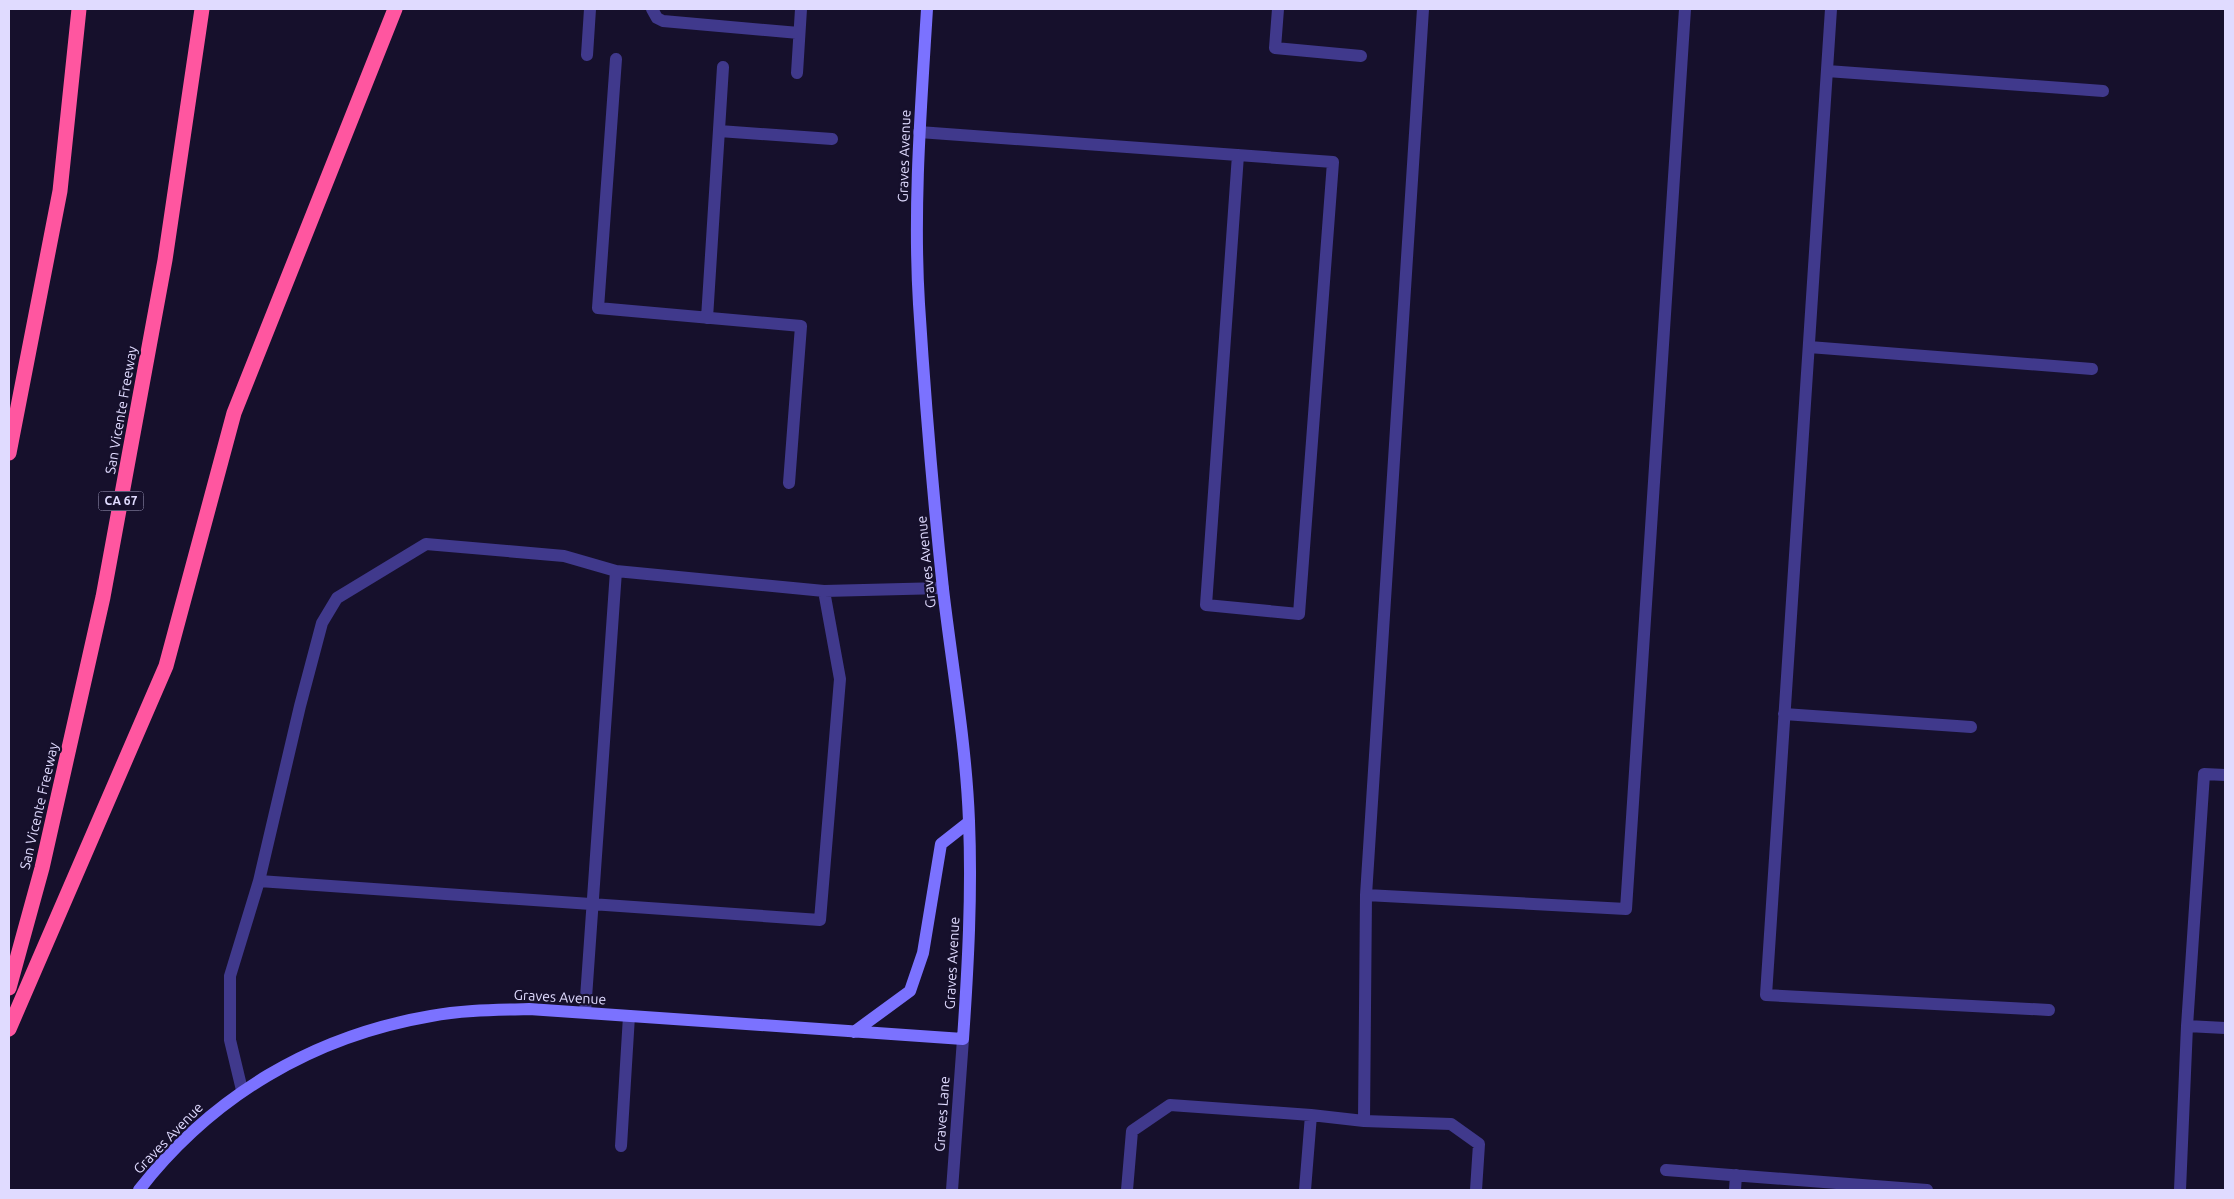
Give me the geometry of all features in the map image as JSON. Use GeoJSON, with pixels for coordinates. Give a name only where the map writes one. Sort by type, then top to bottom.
{"type":"FeatureCollection","features":[{"type":"Feature","properties":{"kind":"highway"},"geometry":{"type":"LineString","coordinates":[[9,453],[60,191],[79,9]]}},
{"type":"Feature","properties":{"kind":"highway","name":"San Vicente Freeway"},"geometry":{"type":"LineString","coordinates":[[9,988],[42,868],[103,597],[165,260],[202,9]]}},
{"type":"Feature","properties":{"kind":"highway"},"geometry":{"type":"LineString","coordinates":[[9,1029],[166,666],[234,414],[395,9]]}},
{"type":"Feature","properties":{"kind":"main road","name":"Graves Avenue"},"geometry":{"type":"LineString","coordinates":[[139,1190],[153,1172],[188,1136],[212,1113],[242,1090],[298,1058],[335,1042],[414,1020],[475,1011],[529,1009],[963,1039],[970,941],[969,822],[966,763],[943,588],[919,302],[919,132],[927,9]]}},
{"type":"Feature","properties":{"kind":"main road"},"geometry":{"type":"LineString","coordinates":[[854,1032],[910,991],[922,954],[941,844],[969,822]]}},
{"type":"Feature","properties":{"kind":"street"},"geometry":{"type":"LineString","coordinates":[[586,55],[590,9]]}},
{"type":"Feature","properties":{"kind":"street"},"geometry":{"type":"LineString","coordinates":[[652,9],[657,18],[663,21],[799,32]]}},
{"type":"Feature","properties":{"kind":"street"},"geometry":{"type":"LineString","coordinates":[[797,73],[800,9]]}},
{"type":"Feature","properties":{"kind":"street"},"geometry":{"type":"LineString","coordinates":[[1278,9],[1275,48],[1361,56]]}},
{"type":"Feature","properties":{"kind":"street"},"geometry":{"type":"LineString","coordinates":[[1364,1121],[1366,895],[1423,9]]}},
{"type":"Feature","properties":{"kind":"street"},"geometry":{"type":"LineString","coordinates":[[1366,895],[1626,910],[1685,9]]}},
{"type":"Feature","properties":{"kind":"street"},"geometry":{"type":"LineString","coordinates":[[1831,9],[1766,995],[2049,1010]]}},
{"type":"Feature","properties":{"kind":"street"},"geometry":{"type":"LineString","coordinates":[[616,59],[598,308],[801,326],[789,483]]}},
{"type":"Feature","properties":{"kind":"street"},"geometry":{"type":"LineString","coordinates":[[707,318],[723,68]]}},
{"type":"Feature","properties":{"kind":"street"},"geometry":{"type":"LineString","coordinates":[[1828,71],[2103,91]]}},
{"type":"Feature","properties":{"kind":"street"},"geometry":{"type":"LineString","coordinates":[[719,131],[832,139]]}},
{"type":"Feature","properties":{"kind":"street"},"geometry":{"type":"LineString","coordinates":[[919,132],[1238,155],[1333,162],[1299,614],[1206,605],[1238,155]]}},
{"type":"Feature","properties":{"kind":"street"},"geometry":{"type":"LineString","coordinates":[[1809,347],[2092,369]]}},
{"type":"Feature","properties":{"kind":"street"},"geometry":{"type":"LineString","coordinates":[[242,1090],[230,1040],[230,976],[259,881],[300,706],[322,623],[337,598],[426,544],[564,556],[616,571],[824,591],[943,588]]}},
{"type":"Feature","properties":{"kind":"street"},"geometry":{"type":"LineString","coordinates":[[585,1012],[616,571]]}},
{"type":"Feature","properties":{"kind":"street"},"geometry":{"type":"LineString","coordinates":[[259,881],[820,920],[840,679],[824,591]]}},
{"type":"Feature","properties":{"kind":"street"},"geometry":{"type":"LineString","coordinates":[[1784,714],[1971,726]]}},
{"type":"Feature","properties":{"kind":"street"},"geometry":{"type":"LineString","coordinates":[[2180,1190],[2187,1026],[2204,774],[2225,775]]}},
{"type":"Feature","properties":{"kind":"street"},"geometry":{"type":"LineString","coordinates":[[622,1146],[629,1016]]}},
{"type":"Feature","properties":{"kind":"street"},"geometry":{"type":"LineString","coordinates":[[2187,1026],[2225,1028]]}},
{"type":"Feature","properties":{"kind":"street","name":"Graves Lane"},"geometry":{"type":"LineString","coordinates":[[952,1190],[963,1039]]}},
{"type":"Feature","properties":{"kind":"street"},"geometry":{"type":"LineString","coordinates":[[1127,1190],[1132,1131],[1170,1105],[1310,1115],[1364,1121],[1451,1124],[1479,1144],[1476,1190]]}},
{"type":"Feature","properties":{"kind":"street"},"geometry":{"type":"LineString","coordinates":[[1305,1190],[1310,1115]]}},
{"type":"Feature","properties":{"kind":"street"},"geometry":{"type":"LineString","coordinates":[[1666,1170],[1927,1190]]}},
{"type":"Feature","properties":{"kind":"street"},"geometry":{"type":"LineString","coordinates":[[1735,1190],[1736,1175]]}}]}
